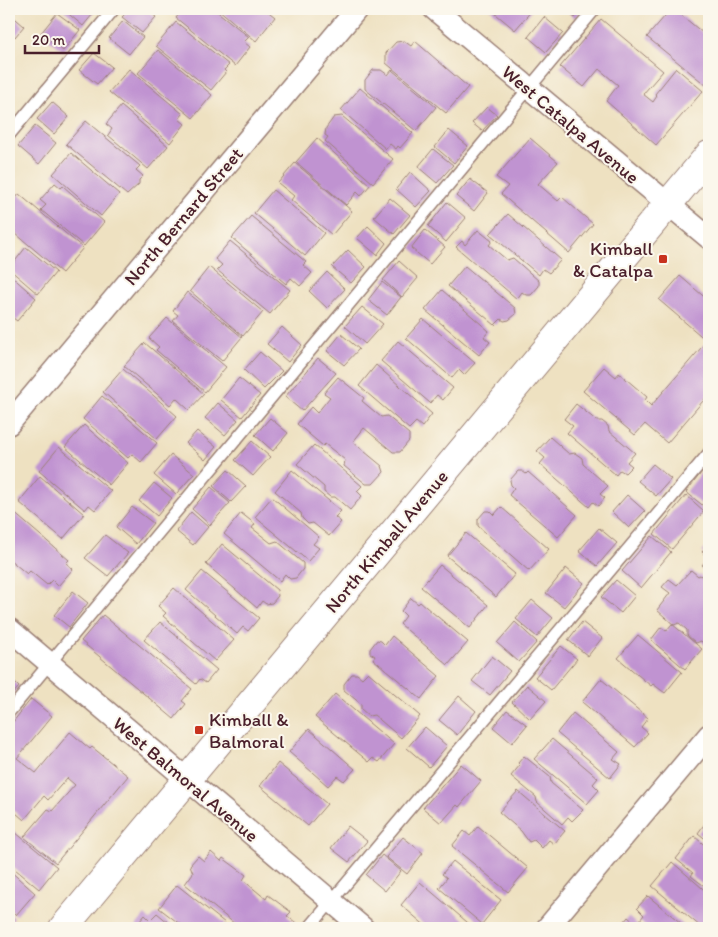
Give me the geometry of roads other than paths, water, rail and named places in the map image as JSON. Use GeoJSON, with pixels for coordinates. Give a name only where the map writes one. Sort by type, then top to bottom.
{"type":"FeatureCollection","features":[{"type":"Feature","properties":{"kind":"street","name":"North Bernard Street"},"geometry":{"type":"LineString","coordinates":[[9,424],[358,9]]}},
{"type":"Feature","properties":{"kind":"street","name":"West Catalpa Avenue"},"geometry":{"type":"LineString","coordinates":[[434,9],[709,238]]}},
{"type":"Feature","properties":{"kind":"street","name":"North Kimball Avenue"},"geometry":{"type":"LineString","coordinates":[[63,928],[709,155]]}},
{"type":"Feature","properties":{"kind":"street","name":"West Balmoral Avenue"},"geometry":{"type":"LineString","coordinates":[[9,629],[363,928]]}},
{"type":"Feature","properties":{"kind":"street"},"geometry":{"type":"LineString","coordinates":[[548,928],[709,735]]}},
{"type":"Feature","properties":{"kind":"lane"},"geometry":{"type":"LineString","coordinates":[[9,135],[114,9]]}},
{"type":"Feature","properties":{"kind":"lane"},"geometry":{"type":"LineString","coordinates":[[9,712],[595,9]]}},
{"type":"Feature","properties":{"kind":"lane"},"geometry":{"type":"LineString","coordinates":[[309,928],[709,453]]}},
{"type":"Feature","properties":{"kind":"place","name":"Kimball & Catalpa"},"geometry":{"type":"Point","coordinates":[663,259]}},
{"type":"Feature","properties":{"kind":"place","name":"Kimball & Balmoral"},"geometry":{"type":"Point","coordinates":[199,730]}}]}
